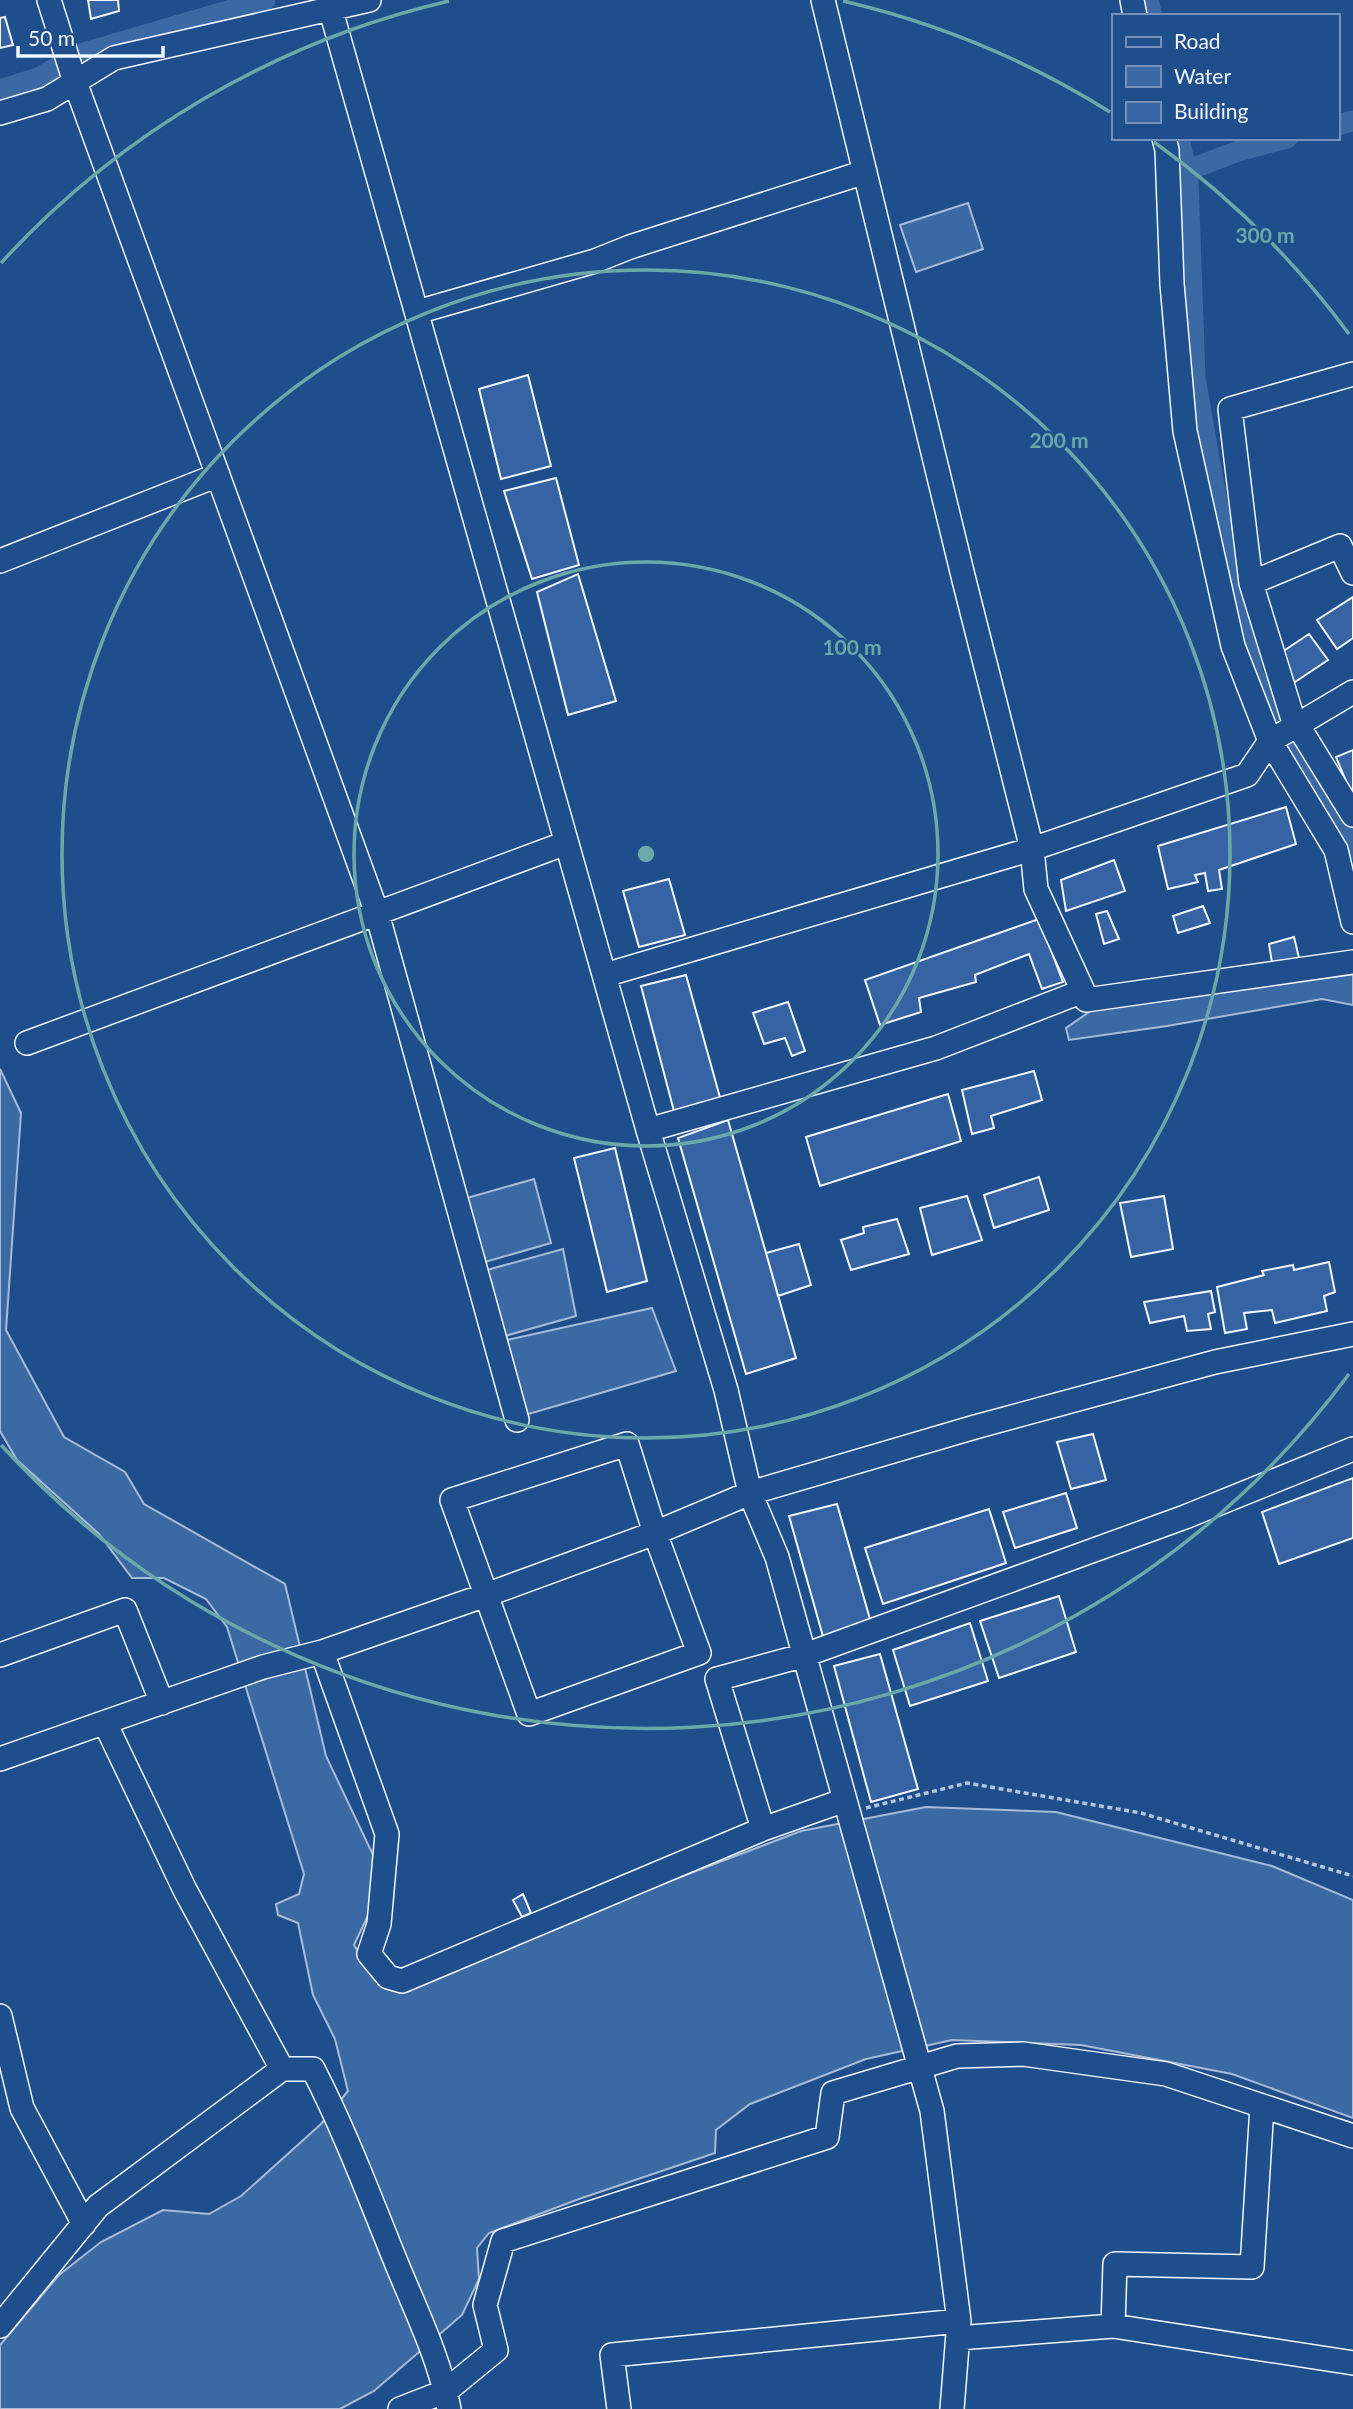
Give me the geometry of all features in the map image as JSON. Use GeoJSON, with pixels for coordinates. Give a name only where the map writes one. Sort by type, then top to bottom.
{"type":"FeatureCollection","features":[{"type":"Feature","properties":{"kind":"street"},"geometry":{"type":"LineString","coordinates":[[50,0],[72,70],[377,913],[517,1420]]}},
{"type":"Feature","properties":{"kind":"street"},"geometry":{"type":"LineString","coordinates":[[0,113],[47,99],[72,70],[329,4],[369,0]]}},
{"type":"Feature","properties":{"kind":"street"},"geometry":{"type":"LineString","coordinates":[[823,0],[1032,849],[1036,890],[1086,1000],[1353,962]]}},
{"type":"Feature","properties":{"kind":"street"},"geometry":{"type":"LineString","coordinates":[[329,4],[648,1130],[726,1390],[750,1493],[777,1557],[932,2111],[958,2330],[952,2409]]}},
{"type":"Feature","properties":{"kind":"street"},"geometry":{"type":"LineString","coordinates":[[1164,140],[1172,284],[1185,431],[1233,646],[1270,741],[1336,850],[1353,922]]}},
{"type":"Feature","properties":{"kind":"street"},"geometry":{"type":"LineString","coordinates":[[417,312],[596,261],[630,247],[864,172]]}},
{"type":"Feature","properties":{"kind":"street"},"geometry":{"type":"LineString","coordinates":[[1353,374],[1230,409],[1251,583],[1292,716],[1353,814]]}},
{"type":"Feature","properties":{"kind":"street"},"geometry":{"type":"LineString","coordinates":[[0,561],[218,475]]}},
{"type":"Feature","properties":{"kind":"street"},"geometry":{"type":"LineString","coordinates":[[1251,583],[1340,546],[1353,573]]}},
{"type":"Feature","properties":{"kind":"street"},"geometry":{"type":"LineString","coordinates":[[605,975],[1032,849],[1247,775],[1270,741],[1353,692]]}},
{"type":"Feature","properties":{"kind":"street"},"geometry":{"type":"LineString","coordinates":[[27,1043],[566,843]]}},
{"type":"Feature","properties":{"kind":"street"},"geometry":{"type":"LineString","coordinates":[[648,1130],[936,1048],[1083,991]]}},
{"type":"Feature","properties":{"kind":"street"},"geometry":{"type":"LineString","coordinates":[[0,1759],[263,1667],[322,1652],[486,1595],[655,1532],[750,1493],[975,1427],[1188,1370],[1353,1334]]}},
{"type":"Feature","properties":{"kind":"street"},"geometry":{"type":"LineString","coordinates":[[699,1653],[529,1714],[452,1500],[626,1444],[699,1653],[717,1678],[763,1829]]}},
{"type":"Feature","properties":{"kind":"street"},"geometry":{"type":"LineString","coordinates":[[717,1678],[804,1655],[1185,1517],[1353,1449]]}},
{"type":"Feature","properties":{"kind":"street"},"geometry":{"type":"LineString","coordinates":[[0,1654],[125,1610],[162,1703]]}},
{"type":"Feature","properties":{"kind":"street"},"geometry":{"type":"LineString","coordinates":[[322,1652],[387,1834],[379,1924],[369,1954],[388,1977],[402,1981],[763,1829],[847,1806]]}},
{"type":"Feature","properties":{"kind":"street"},"geometry":{"type":"LineString","coordinates":[[104,1723],[185,1890],[282,2069]]}},
{"type":"Feature","properties":{"kind":"street"},"geometry":{"type":"LineString","coordinates":[[0,2016],[22,2108],[84,2224]]}},
{"type":"Feature","properties":{"kind":"street"},"geometry":{"type":"LineString","coordinates":[[400,2409],[447,2400],[496,2350],[485,2305],[503,2241],[827,2137],[833,2093],[957,2056],[1023,2054],[1166,2074],[1353,2136]]}},
{"type":"Feature","properties":{"kind":"street"},"geometry":{"type":"LineString","coordinates":[[0,2326],[98,2206],[282,2069],[313,2069],[333,2108],[430,2347],[447,2400]]}},
{"type":"Feature","properties":{"kind":"street"},"geometry":{"type":"LineString","coordinates":[[1112,2326],[1115,2264],[1252,2267],[1262,2106]]}},
{"type":"Feature","properties":{"kind":"street"},"geometry":{"type":"LineString","coordinates":[[619,2409],[612,2355],[958,2330],[1112,2326],[1353,2363]]}},
{"type":"Feature","properties":{"kind":"path"},"geometry":{"type":"LineString","coordinates":[[847,1806],[967,1783],[1141,1813],[1353,1877]]}},
{"type":"Feature","properties":{"kind":"water"},"geometry":{"type":"Polygon","coordinates":[[[968,203],[983,249],[916,272],[900,225],[968,203]]]}},
{"type":"Feature","properties":{"kind":"water"},"geometry":{"type":"Polygon","coordinates":[[[1353,971],[1353,1005],[1322,999],[1069,1040],[1066,1028],[1092,1010],[1353,971]]]}},
{"type":"Feature","properties":{"kind":"water"},"geometry":{"type":"Polygon","coordinates":[[[0,1069],[21,1113],[6,1330],[64,1437],[125,1472],[144,1504],[285,1584],[326,1756],[375,1859],[380,1890],[354,1945],[366,1964],[387,1985],[801,1831],[926,1807],[1056,1812],[1272,1866],[1353,1900],[1353,2118],[1232,2074],[1081,2045],[952,2040],[866,2059],[750,2104],[716,2130],[715,2153],[489,2233],[477,2248],[479,2279],[462,2315],[374,2391],[340,2409],[0,2409],[0,2345],[59,2275],[101,2242],[163,2210],[209,2214],[241,2196],[321,2124],[348,2091],[335,2039],[313,1995],[298,1923],[278,1915],[276,1904],[299,1894],[304,1874],[227,1627],[206,1599],[164,1578],[132,1578],[99,1534],[17,1460],[0,1431],[0,1069]]]}},
{"type":"Feature","properties":{"kind":"water"},"geometry":{"type":"Polygon","coordinates":[[[534,1179],[551,1243],[485,1262],[467,1198],[534,1179]]]}},
{"type":"Feature","properties":{"kind":"water"},"geometry":{"type":"Polygon","coordinates":[[[563,1249],[576,1316],[505,1336],[487,1270],[563,1249]]]}},
{"type":"Feature","properties":{"kind":"water"},"geometry":{"type":"Polygon","coordinates":[[[652,1308],[676,1371],[525,1415],[507,1340],[652,1308]]]}},
{"type":"Feature","properties":{"kind":"building"},"geometry":{"type":"Polygon","coordinates":[[[88,0],[118,0],[119,11],[91,19],[88,0]]]}},
{"type":"Feature","properties":{"kind":"building"},"geometry":{"type":"Polygon","coordinates":[[[5,17],[13,45],[0,48],[0,18],[5,17]]]}},
{"type":"Feature","properties":{"kind":"building"},"geometry":{"type":"Polygon","coordinates":[[[528,375],[551,466],[501,479],[479,389],[528,375]]]}},
{"type":"Feature","properties":{"kind":"building"},"geometry":{"type":"Polygon","coordinates":[[[556,478],[579,565],[532,579],[504,491],[556,478]]]}},
{"type":"Feature","properties":{"kind":"building"},"geometry":{"type":"Polygon","coordinates":[[[578,574],[616,701],[568,715],[537,592],[578,574]]]}},
{"type":"Feature","properties":{"kind":"building"},"geometry":{"type":"Polygon","coordinates":[[[1353,597],[1353,638],[1337,649],[1317,620],[1353,597]]]}},
{"type":"Feature","properties":{"kind":"building"},"geometry":{"type":"Polygon","coordinates":[[[1309,634],[1328,660],[1292,684],[1283,673],[1290,669],[1279,654],[1309,634]]]}},
{"type":"Feature","properties":{"kind":"building"},"geometry":{"type":"Polygon","coordinates":[[[1353,750],[1353,798],[1336,757],[1353,750]]]}},
{"type":"Feature","properties":{"kind":"building"},"geometry":{"type":"Polygon","coordinates":[[[1286,807],[1296,844],[1219,870],[1222,889],[1208,891],[1205,873],[1195,875],[1198,882],[1168,889],[1158,846],[1286,807]]]}},
{"type":"Feature","properties":{"kind":"building"},"geometry":{"type":"Polygon","coordinates":[[[1114,860],[1125,891],[1066,911],[1061,880],[1114,860]]]}},
{"type":"Feature","properties":{"kind":"building"},"geometry":{"type":"Polygon","coordinates":[[[669,879],[685,935],[639,947],[623,891],[669,879]]]}},
{"type":"Feature","properties":{"kind":"building"},"geometry":{"type":"Polygon","coordinates":[[[1203,906],[1210,923],[1178,933],[1173,916],[1203,906]]]}},
{"type":"Feature","properties":{"kind":"building"},"geometry":{"type":"Polygon","coordinates":[[[1107,911],[1119,939],[1104,944],[1096,914],[1107,911]]]}},
{"type":"Feature","properties":{"kind":"building"},"geometry":{"type":"Polygon","coordinates":[[[1039,919],[1063,982],[1042,989],[1029,954],[975,975],[976,982],[919,998],[921,1012],[880,1025],[865,980],[1039,919]]]}},
{"type":"Feature","properties":{"kind":"building"},"geometry":{"type":"Polygon","coordinates":[[[1294,937],[1300,962],[1273,969],[1269,944],[1294,937]]]}},
{"type":"Feature","properties":{"kind":"building"},"geometry":{"type":"Polygon","coordinates":[[[686,975],[721,1101],[675,1115],[641,986],[686,975]]]}},
{"type":"Feature","properties":{"kind":"building"},"geometry":{"type":"Polygon","coordinates":[[[788,1002],[805,1051],[792,1056],[785,1038],[764,1044],[753,1013],[788,1002]]]}},
{"type":"Feature","properties":{"kind":"building"},"geometry":{"type":"Polygon","coordinates":[[[1034,1071],[1042,1100],[991,1116],[994,1128],[972,1134],[962,1090],[1034,1071]]]}},
{"type":"Feature","properties":{"kind":"building"},"geometry":{"type":"Polygon","coordinates":[[[948,1094],[961,1141],[820,1186],[806,1137],[948,1094]]]}},
{"type":"Feature","properties":{"kind":"building"},"geometry":{"type":"Polygon","coordinates":[[[728,1120],[796,1358],[746,1374],[678,1138],[728,1120]]]}},
{"type":"Feature","properties":{"kind":"building"},"geometry":{"type":"Polygon","coordinates":[[[615,1148],[647,1281],[607,1292],[574,1158],[615,1148]]]}},
{"type":"Feature","properties":{"kind":"building"},"geometry":{"type":"Polygon","coordinates":[[[1039,1177],[1049,1210],[994,1228],[984,1195],[1039,1177]]]}},
{"type":"Feature","properties":{"kind":"building"},"geometry":{"type":"Polygon","coordinates":[[[967,1196],[982,1240],[932,1255],[920,1208],[967,1196]]]}},
{"type":"Feature","properties":{"kind":"building"},"geometry":{"type":"Polygon","coordinates":[[[1164,1196],[1173,1249],[1131,1257],[1120,1203],[1164,1196]]]}},
{"type":"Feature","properties":{"kind":"building"},"geometry":{"type":"Polygon","coordinates":[[[897,1219],[909,1254],[851,1270],[841,1240],[864,1233],[863,1227],[897,1219]]]}},
{"type":"Feature","properties":{"kind":"building"},"geometry":{"type":"Polygon","coordinates":[[[799,1244],[811,1285],[778,1296],[766,1253],[799,1244]]]}},
{"type":"Feature","properties":{"kind":"building"},"geometry":{"type":"Polygon","coordinates":[[[1329,1262],[1335,1292],[1324,1296],[1327,1311],[1275,1323],[1272,1310],[1244,1313],[1247,1329],[1225,1333],[1217,1287],[1264,1275],[1262,1271],[1293,1265],[1294,1270],[1329,1262]]]}},
{"type":"Feature","properties":{"kind":"building"},"geometry":{"type":"Polygon","coordinates":[[[1211,1291],[1215,1312],[1208,1314],[1211,1329],[1187,1331],[1184,1316],[1150,1323],[1144,1302],[1211,1291]]]}},
{"type":"Feature","properties":{"kind":"building"},"geometry":{"type":"Polygon","coordinates":[[[1093,1434],[1106,1480],[1071,1489],[1057,1442],[1093,1434]]]}},
{"type":"Feature","properties":{"kind":"building"},"geometry":{"type":"Polygon","coordinates":[[[1353,1478],[1353,1538],[1279,1564],[1262,1512],[1353,1478]]]}},
{"type":"Feature","properties":{"kind":"building"},"geometry":{"type":"Polygon","coordinates":[[[1066,1493],[1077,1528],[1015,1548],[1003,1512],[1066,1493]]]}},
{"type":"Feature","properties":{"kind":"building"},"geometry":{"type":"Polygon","coordinates":[[[837,1504],[872,1626],[824,1640],[789,1516],[837,1504]]]}},
{"type":"Feature","properties":{"kind":"building"},"geometry":{"type":"Polygon","coordinates":[[[989,1509],[1006,1563],[883,1604],[865,1548],[989,1509]]]}},
{"type":"Feature","properties":{"kind":"building"},"geometry":{"type":"Polygon","coordinates":[[[1059,1596],[1076,1652],[999,1678],[980,1621],[1059,1596]]]}},
{"type":"Feature","properties":{"kind":"building"},"geometry":{"type":"Polygon","coordinates":[[[970,1623],[988,1681],[910,1706],[893,1650],[970,1623]]]}},
{"type":"Feature","properties":{"kind":"building"},"geometry":{"type":"Polygon","coordinates":[[[880,1654],[918,1789],[871,1802],[834,1666],[880,1654]]]}},
{"type":"Feature","properties":{"kind":"building"},"geometry":{"type":"Polygon","coordinates":[[[523,1894],[531,1913],[522,1917],[513,1900],[523,1894]]]}},
{"type":"Feature","properties":{"kind":"waterway"},"geometry":{"type":"LineString","coordinates":[[0,90],[38,78],[80,54],[265,0]]}},
{"type":"Feature","properties":{"kind":"waterway"},"geometry":{"type":"LineString","coordinates":[[1148,0],[1152,14]]}},
{"type":"Feature","properties":{"kind":"waterway"},"geometry":{"type":"LineString","coordinates":[[1339,124],[1353,121]]}},
{"type":"Feature","properties":{"kind":"waterway"},"geometry":{"type":"LineString","coordinates":[[1179,140],[1188,181],[1195,377],[1229,572],[1253,675],[1353,849]]}},
{"type":"Feature","properties":{"kind":"waterway"},"geometry":{"type":"LineString","coordinates":[[1186,171],[1238,151],[1279,140]]}}]}
